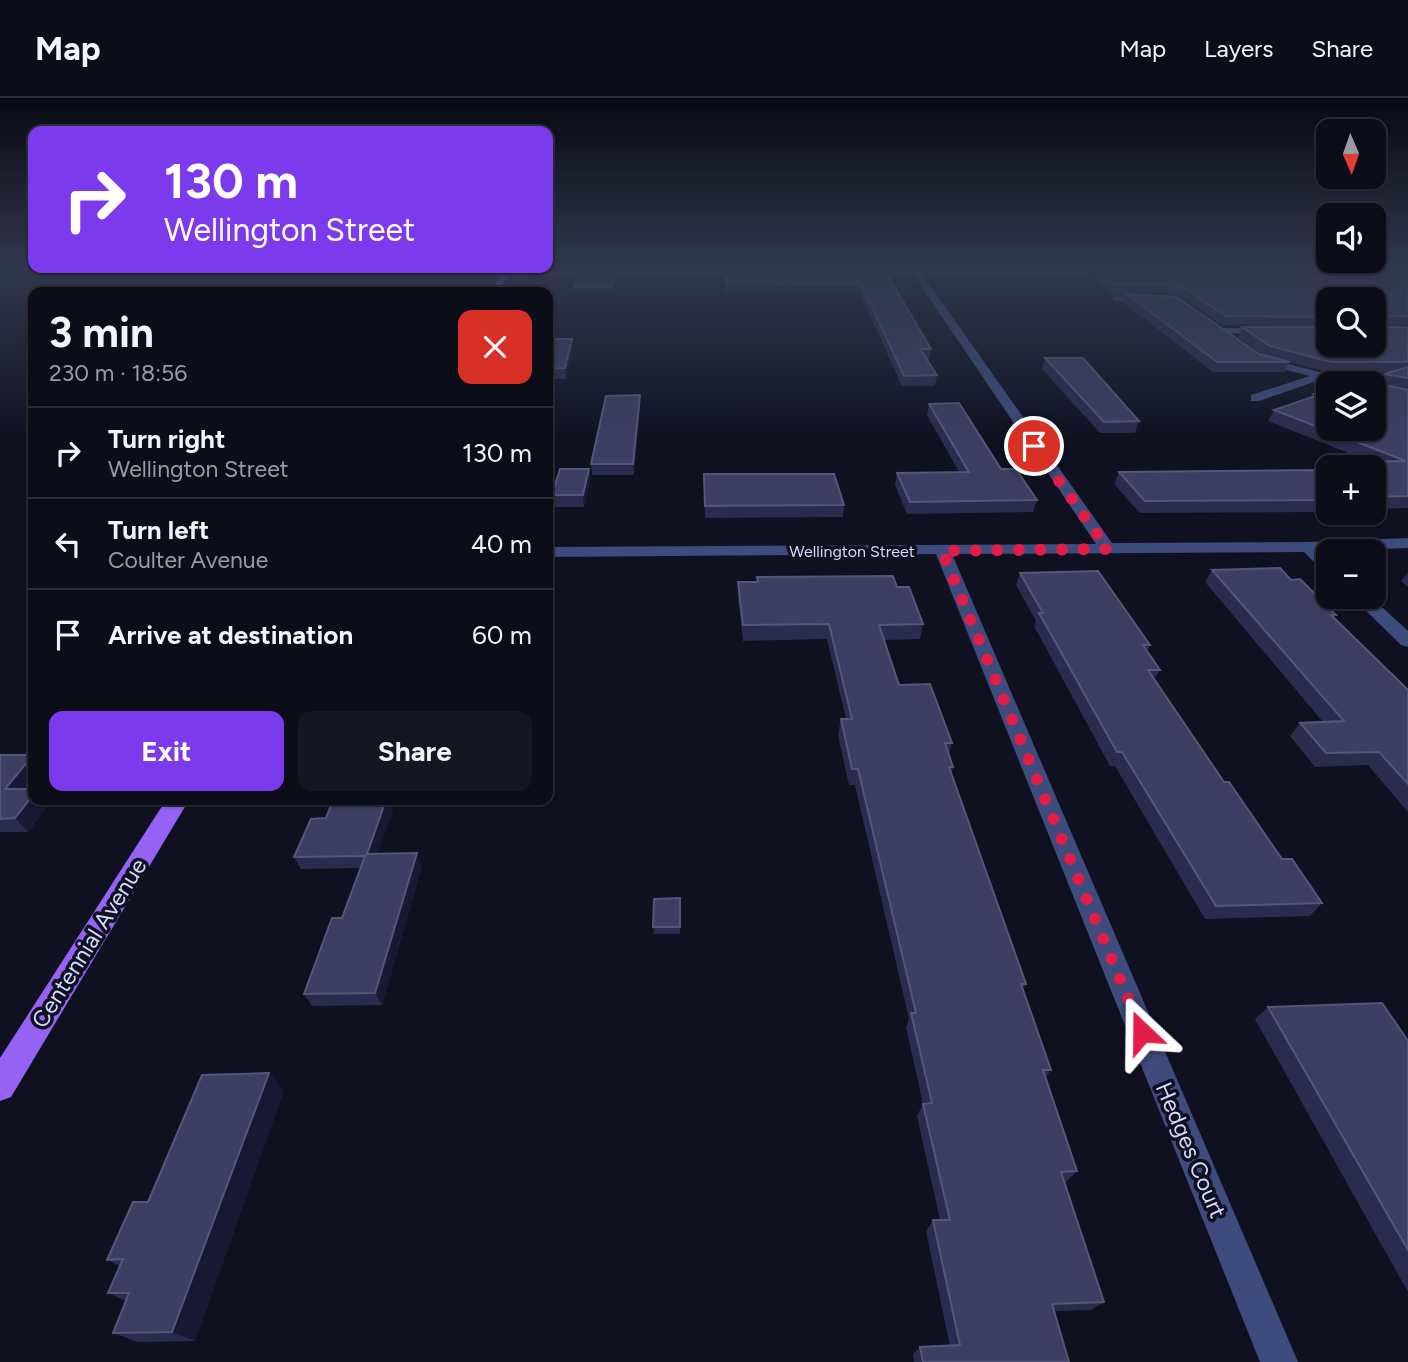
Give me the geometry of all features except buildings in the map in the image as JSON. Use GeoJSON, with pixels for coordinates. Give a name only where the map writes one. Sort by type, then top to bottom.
{"type":"FeatureCollection","features":[{"type":"Feature","properties":{"kind":"main road","name":"Centennial Avenue"},"geometry":{"type":"LineString","coordinates":[[0,1086],[175,805]]}},
{"type":"Feature","properties":{"kind":"street"},"geometry":{"type":"LineString","coordinates":[[953,325],[1108,549]]}},
{"type":"Feature","properties":{"kind":"street"},"geometry":{"type":"LineString","coordinates":[[1212,325],[1240,346]]}},
{"type":"Feature","properties":{"kind":"street"},"geometry":{"type":"LineString","coordinates":[[1220,331],[1274,331]]}},
{"type":"Feature","properties":{"kind":"street"},"geometry":{"type":"LineString","coordinates":[[1251,354],[1269,364],[1316,376]]}},
{"type":"Feature","properties":{"kind":"street"},"geometry":{"type":"LineString","coordinates":[[1255,398],[1316,378]]}},
{"type":"Feature","properties":{"kind":"street","name":"Wellington Street"},"geometry":{"type":"LineString","coordinates":[[553,552],[942,551],[1308,547],[1408,543]]}},
{"type":"Feature","properties":{"kind":"street"},"geometry":{"type":"LineString","coordinates":[[1308,547],[1316,555]]}},
{"type":"Feature","properties":{"kind":"street","name":"Hedges Court"},"geometry":{"type":"LineString","coordinates":[[942,551],[1279,1362]]}},
{"type":"Feature","properties":{"kind":"street"},"geometry":{"type":"LineString","coordinates":[[1374,609],[1408,641]]}},
{"type":"Feature","properties":{"kind":"route"},"geometry":{"type":"LineString","coordinates":[[1034,446],[1108,549],[942,551],[1142,1032]]}}]}
